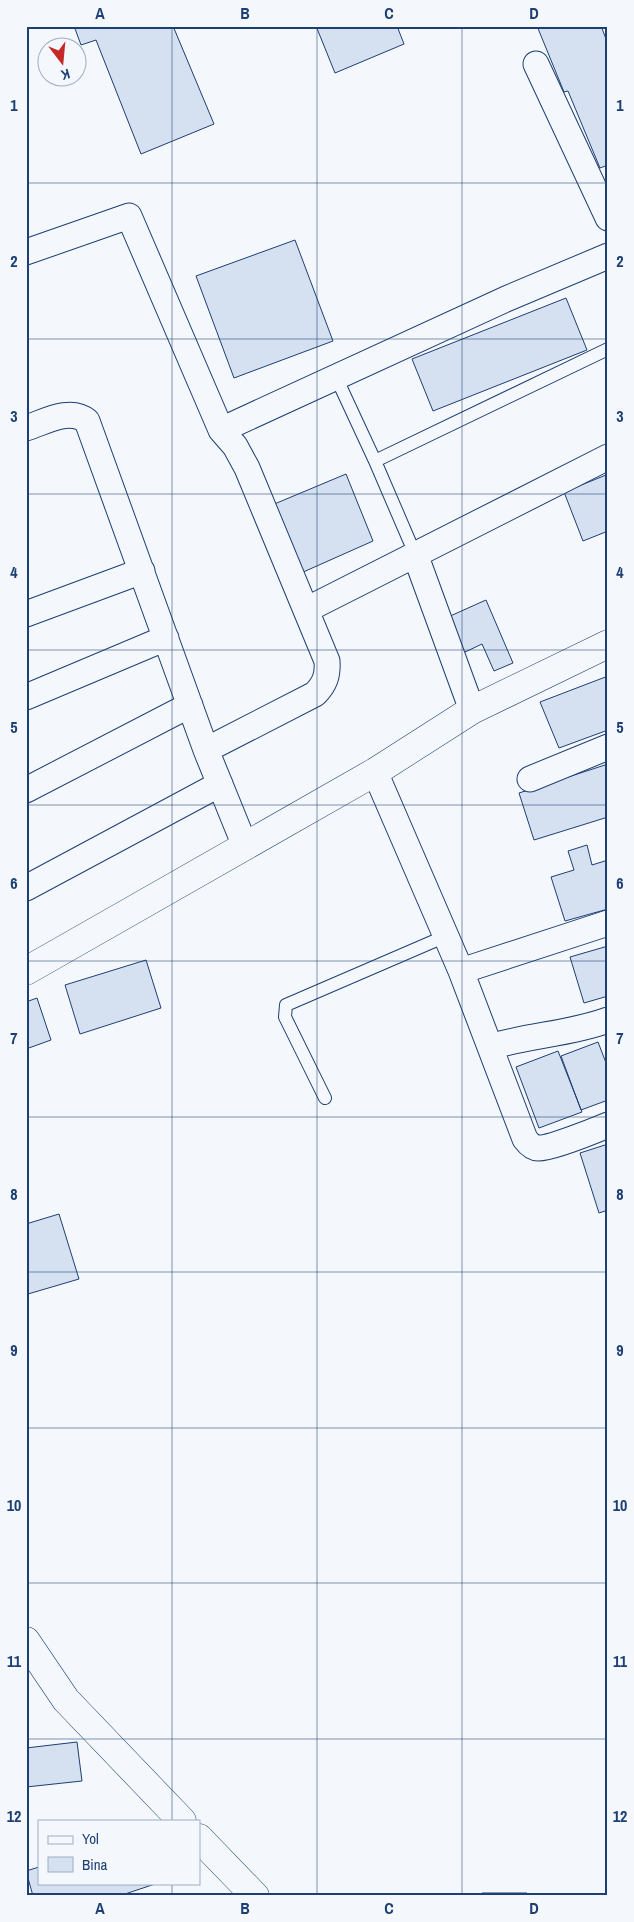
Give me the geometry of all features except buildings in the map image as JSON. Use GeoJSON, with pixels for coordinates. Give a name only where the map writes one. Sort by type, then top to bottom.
{"type":"FeatureCollection","features":[{"type":"Feature","properties":{"kind":"street"},"geometry":{"type":"LineString","coordinates":[[536,64],[608,218]]}},
{"type":"Feature","properties":{"kind":"street"},"geometry":{"type":"LineString","coordinates":[[26,252],[129,216],[221,430],[235,446],[247,468],[327,661],[328,671],[321,688],[308,699],[206,750]]}},
{"type":"Feature","properties":{"kind":"street"},"geometry":{"type":"LineString","coordinates":[[221,430],[506,299],[608,256]]}},
{"type":"Feature","properties":{"kind":"street"},"geometry":{"type":"LineString","coordinates":[[26,428],[68,414],[77,415],[87,421],[206,750],[246,846]]}},
{"type":"Feature","properties":{"kind":"street"},"geometry":{"type":"LineString","coordinates":[[306,610],[608,457]]}},
{"type":"Feature","properties":{"kind":"street"},"geometry":{"type":"LineString","coordinates":[[415,554],[472,710]]}},
{"type":"Feature","properties":{"kind":"street"},"geometry":{"type":"LineString","coordinates":[[26,614],[142,571]]}},
{"type":"Feature","properties":{"kind":"street"},"geometry":{"type":"LineString","coordinates":[[26,697],[166,638]]}},
{"type":"Feature","properties":{"kind":"street"},"geometry":{"type":"LineString","coordinates":[[26,971],[375,772],[472,710],[608,644]]}},
{"type":"Feature","properties":{"kind":"street"},"geometry":{"type":"LineString","coordinates":[[26,790],[190,705]]}},
{"type":"Feature","properties":{"kind":"street"},"geometry":{"type":"LineString","coordinates":[[530,779],[608,748]]}},
{"type":"Feature","properties":{"kind":"street"},"geometry":{"type":"LineString","coordinates":[[375,772],[461,971],[525,1139],[530,1145],[539,1148],[589,1134],[608,1125]]}},
{"type":"Feature","properties":{"kind":"street"},"geometry":{"type":"LineString","coordinates":[[26,888],[220,784]]}},
{"type":"Feature","properties":{"kind":"street"},"geometry":{"type":"LineString","coordinates":[[461,971],[608,923]]}},
{"type":"Feature","properties":{"kind":"street"},"geometry":{"type":"LineString","coordinates":[[490,1047],[520,1039],[578,1029],[608,1020]]}},
{"type":"Feature","properties":{"kind":"street"},"geometry":{"type":"LineString","coordinates":[[26,1641],[66,1700],[181,1820]]}},
{"type":"Feature","properties":{"kind":"street"},"geometry":{"type":"LineString","coordinates":[[200,1839],[255,1896]]}},
{"type":"Feature","properties":{"kind":"lane"},"geometry":{"type":"LineString","coordinates":[[375,461],[608,349]]}},
{"type":"Feature","properties":{"kind":"lane"},"geometry":{"type":"LineString","coordinates":[[336,377],[415,554]]}},
{"type":"Feature","properties":{"kind":"lane"},"geometry":{"type":"LineString","coordinates":[[325,1098],[285,1017],[286,1005],[446,936]]}}]}
